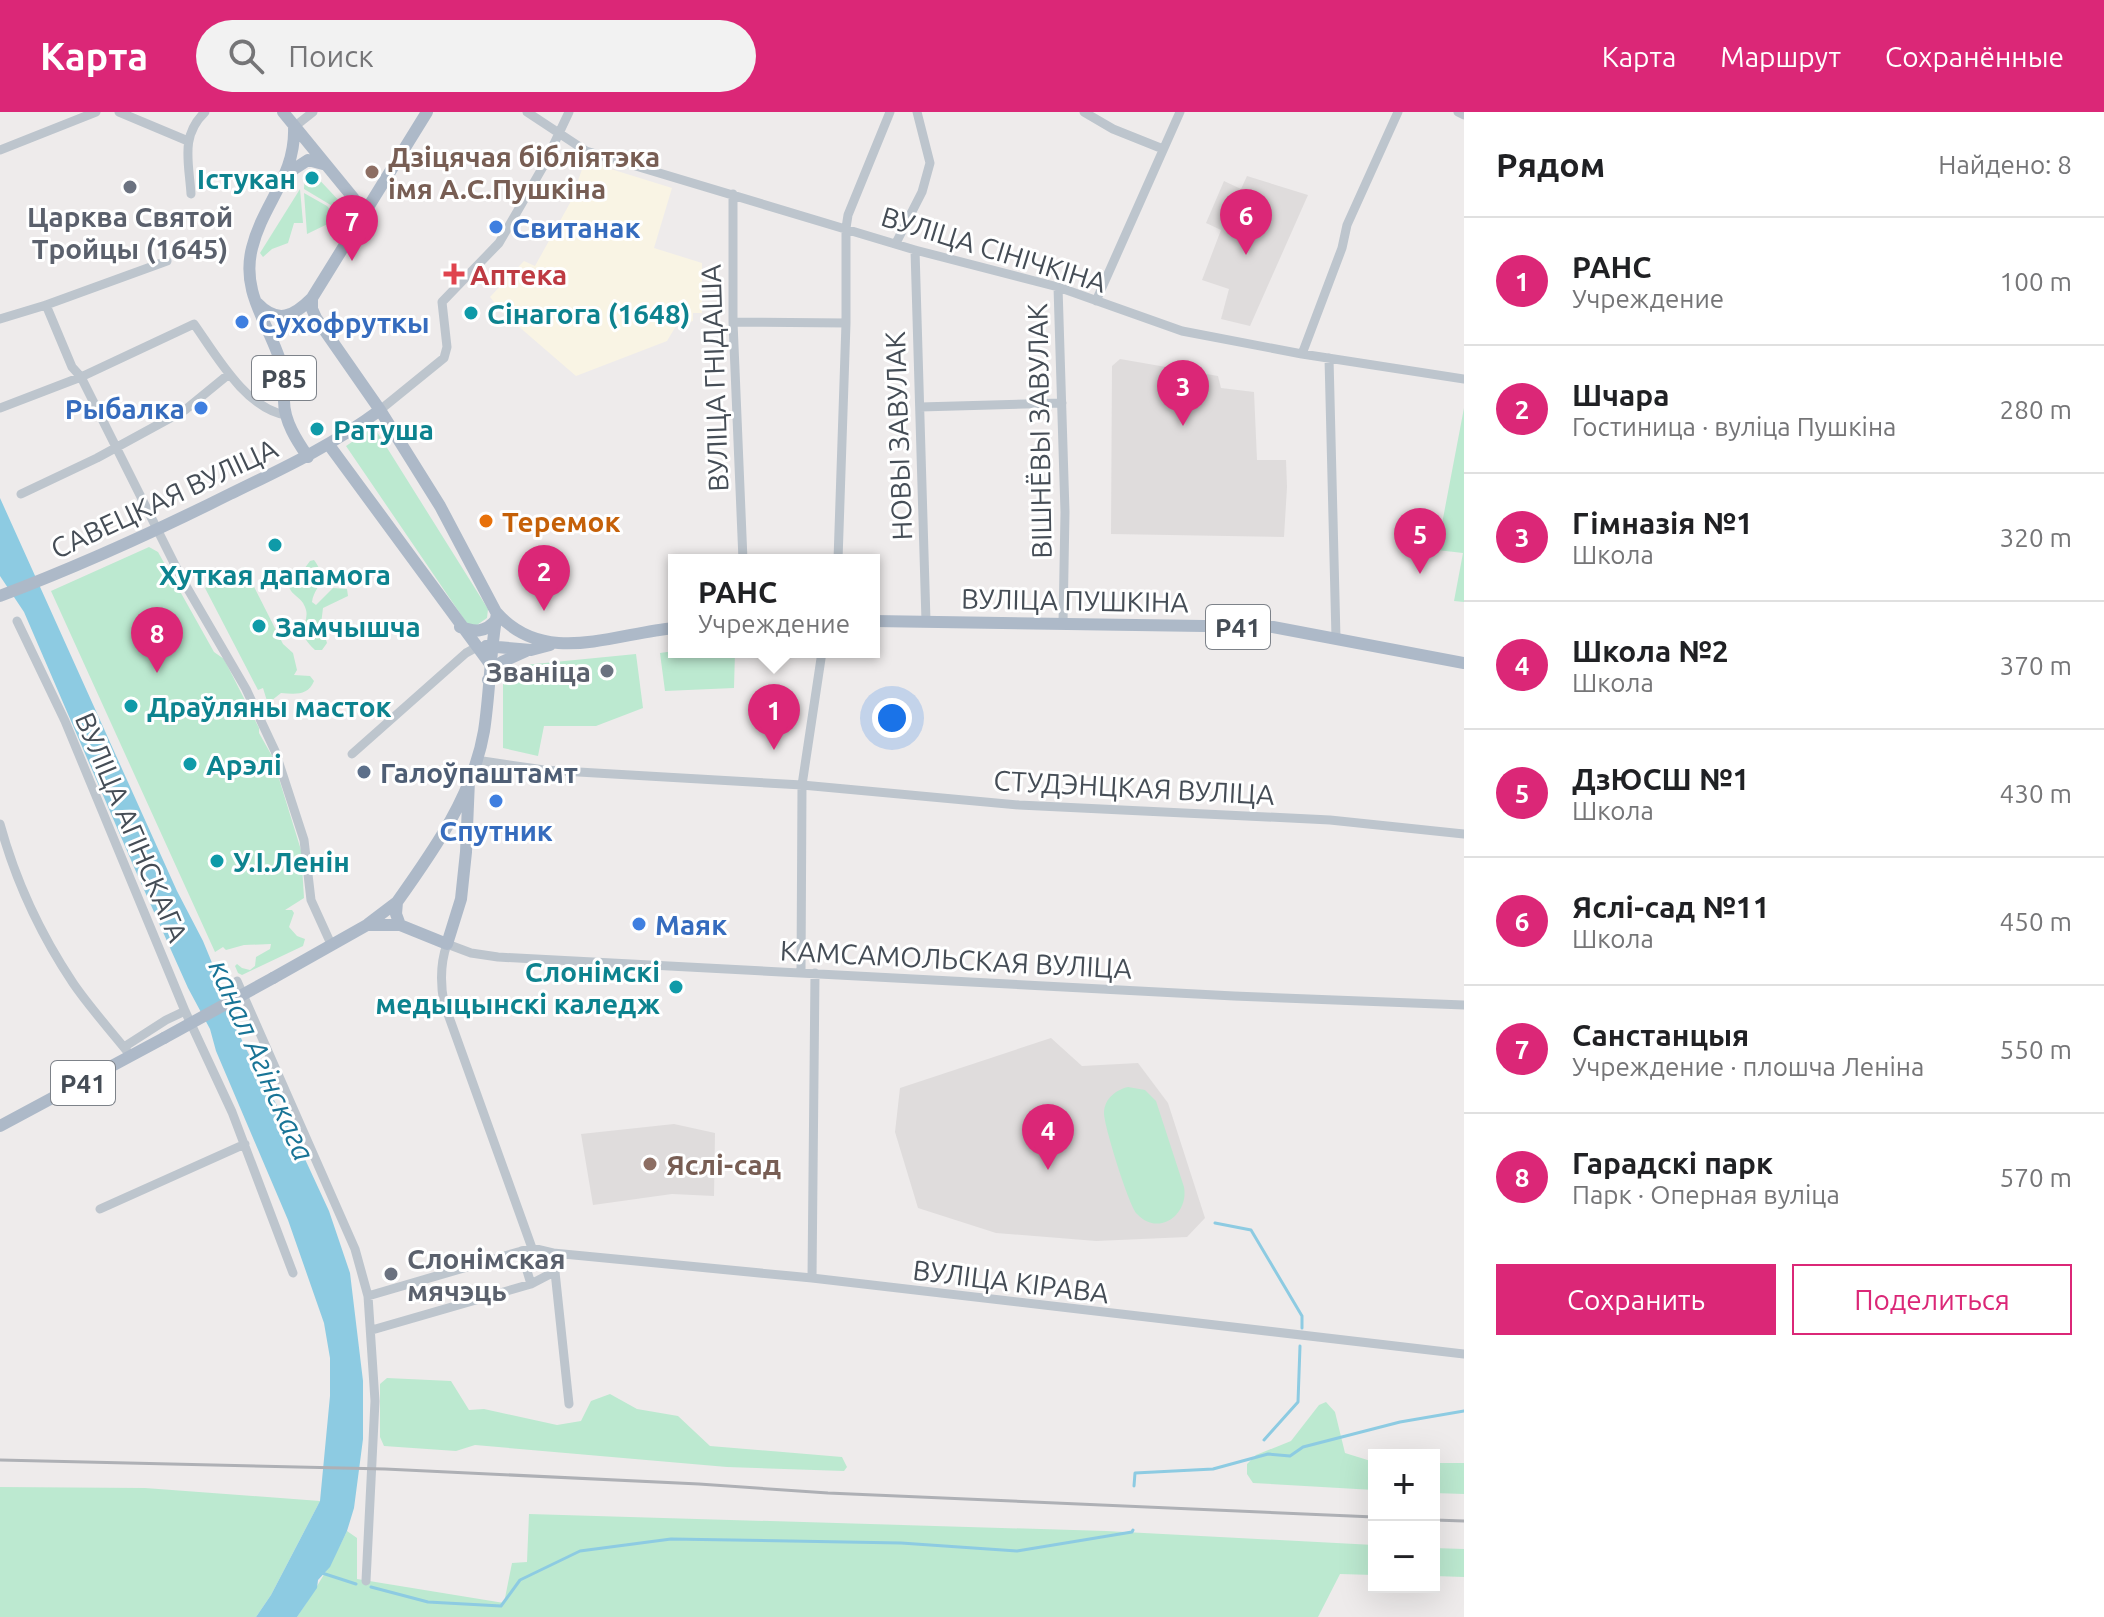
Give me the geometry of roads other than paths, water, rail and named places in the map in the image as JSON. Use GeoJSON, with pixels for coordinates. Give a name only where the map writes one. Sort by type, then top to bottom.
{"type":"FeatureCollection","features":[{"type":"Feature","properties":{"kind":"main road"},"geometry":{"type":"LineString","coordinates":[[283,112],[364,211]]}},
{"type":"Feature","properties":{"kind":"main road"},"geometry":{"type":"LineString","coordinates":[[312,298],[427,112]]}},
{"type":"Feature","properties":{"kind":"main road"},"geometry":{"type":"LineString","coordinates":[[287,174],[295,145],[294,127]]}},
{"type":"Feature","properties":{"kind":"main road"},"geometry":{"type":"LineString","coordinates":[[287,174],[308,160],[323,164]]}},
{"type":"Feature","properties":{"kind":"main road","name":"Р85"},"geometry":{"type":"LineString","coordinates":[[287,174],[261,221],[251,250],[249,269],[253,299],[283,371],[286,415],[308,457]]}},
{"type":"Feature","properties":{"kind":"main road","name":"Р85"},"geometry":{"type":"LineString","coordinates":[[253,299],[261,308],[281,316],[297,313],[312,298]]}},
{"type":"Feature","properties":{"kind":"main road","name":"Р85"},"geometry":{"type":"LineString","coordinates":[[312,298],[316,318],[380,410],[440,506],[496,617]]}},
{"type":"Feature","properties":{"kind":"main road","name":"САВЕЦКАЯ ВУЛІЦА"},"geometry":{"type":"LineString","coordinates":[[0,596],[159,530],[308,457],[380,410]]}},
{"type":"Feature","properties":{"kind":"main road"},"geometry":{"type":"LineString","coordinates":[[329,445],[490,664]]}},
{"type":"Feature","properties":{"kind":"main road"},"geometry":{"type":"LineString","coordinates":[[460,627],[479,631],[491,626],[496,617],[532,645]]}},
{"type":"Feature","properties":{"kind":"main road","name":"Р41"},"geometry":{"type":"LineString","coordinates":[[0,1126],[127,1052],[164,1038],[367,925],[397,902],[442,839],[476,760],[484,731],[496,617]]}},
{"type":"Feature","properties":{"kind":"main road","name":"ВУЛІЦА ПУШКІНА"},"geometry":{"type":"LineString","coordinates":[[880,621],[1273,627],[1464,663]]}},
{"type":"Feature","properties":{"kind":"main road"},"geometry":{"type":"LineString","coordinates":[[477,647],[513,639],[532,645],[584,642],[668,629]]}},
{"type":"Feature","properties":{"kind":"main road"},"geometry":{"type":"LineString","coordinates":[[488,680],[502,662],[532,645]]}},
{"type":"Feature","properties":{"kind":"main road","name":"Р41"},"geometry":{"type":"LineString","coordinates":[[367,925],[400,925],[447,944],[461,899],[469,780]]}},
{"type":"Feature","properties":{"kind":"main road"},"geometry":{"type":"LineString","coordinates":[[442,839],[456,842],[466,852]]}},
{"type":"Feature","properties":{"kind":"main road"},"geometry":{"type":"LineString","coordinates":[[397,902],[396,914],[400,925]]}},
{"type":"Feature","properties":{"kind":"street"},"geometry":{"type":"LineString","coordinates":[[0,150],[96,112]]}},
{"type":"Feature","properties":{"kind":"street"},"geometry":{"type":"LineString","coordinates":[[119,112],[188,141]]}},
{"type":"Feature","properties":{"kind":"street"},"geometry":{"type":"LineString","coordinates":[[191,194],[188,141],[194,123],[205,112]]}},
{"type":"Feature","properties":{"kind":"street"},"geometry":{"type":"LineString","coordinates":[[294,127],[313,112]]}},
{"type":"Feature","properties":{"kind":"street","name":"ВУЛІЦА СІНІЧКІНА"},"geometry":{"type":"LineString","coordinates":[[527,112],[586,151],[915,250],[1058,287],[1182,331],[1302,354],[1464,379]]}},
{"type":"Feature","properties":{"kind":"street"},"geometry":{"type":"LineString","coordinates":[[559,135],[569,112]]}},
{"type":"Feature","properties":{"kind":"street"},"geometry":{"type":"LineString","coordinates":[[838,554],[846,228],[848,215],[890,112]]}},
{"type":"Feature","properties":{"kind":"street"},"geometry":{"type":"LineString","coordinates":[[896,243],[922,192],[930,163],[917,112]]}},
{"type":"Feature","properties":{"kind":"street"},"geometry":{"type":"LineString","coordinates":[[1084,112],[1113,129],[1163,149]]}},
{"type":"Feature","properties":{"kind":"street"},"geometry":{"type":"LineString","coordinates":[[1096,301],[1180,112]]}},
{"type":"Feature","properties":{"kind":"street"},"geometry":{"type":"LineString","coordinates":[[1302,354],[1342,248],[1347,225],[1398,112]]}},
{"type":"Feature","properties":{"kind":"street"},"geometry":{"type":"LineString","coordinates":[[1458,112],[1464,115]]}},
{"type":"Feature","properties":{"kind":"street","name":"САВЕЦКАЯ ВУЛІЦА"},"geometry":{"type":"LineString","coordinates":[[380,410],[444,358],[447,347],[442,302],[499,243],[559,135]]}},
{"type":"Feature","properties":{"kind":"street","name":"ВУЛІЦА ГНІДАША"},"geometry":{"type":"LineString","coordinates":[[733,194],[733,322],[743,554]]}},
{"type":"Feature","properties":{"kind":"street","name":"НОВЫ ЗАВУЛАК"},"geometry":{"type":"LineString","coordinates":[[915,250],[926,621]]}},
{"type":"Feature","properties":{"kind":"street"},"geometry":{"type":"LineString","coordinates":[[0,319],[167,261]]}},
{"type":"Feature","properties":{"kind":"street","name":"ВІШНЁВЫ ЗАВУЛАК"},"geometry":{"type":"LineString","coordinates":[[1058,287],[1065,512],[1063,623]]}},
{"type":"Feature","properties":{"kind":"street"},"geometry":{"type":"LineString","coordinates":[[46,305],[72,367],[81,377],[182,579],[246,689],[275,751],[304,840],[311,900],[331,944]]}},
{"type":"Feature","properties":{"kind":"street"},"geometry":{"type":"LineString","coordinates":[[733,322],[846,323]]}},
{"type":"Feature","properties":{"kind":"street"},"geometry":{"type":"LineString","coordinates":[[0,408],[81,377],[194,324],[229,374],[262,407],[286,415]]}},
{"type":"Feature","properties":{"kind":"street"},"geometry":{"type":"LineString","coordinates":[[1329,358],[1336,638]]}},
{"type":"Feature","properties":{"kind":"street"},"geometry":{"type":"LineString","coordinates":[[21,494],[117,448],[185,410],[229,374]]}},
{"type":"Feature","properties":{"kind":"street"},"geometry":{"type":"LineString","coordinates":[[920,407],[1062,403]]}},
{"type":"Feature","properties":{"kind":"street","name":"ВУЛІЦА АГІНСКАГА"},"geometry":{"type":"LineString","coordinates":[[17,621],[65,721],[185,1011],[245,1144],[293,1273]]}},
{"type":"Feature","properties":{"kind":"street"},"geometry":{"type":"LineString","coordinates":[[352,754],[466,653],[477,647]]}},
{"type":"Feature","properties":{"kind":"street"},"geometry":{"type":"LineString","coordinates":[[801,972],[802,785],[821,658]]}},
{"type":"Feature","properties":{"kind":"street","name":"СТУДЭНЦКАЯ ВУЛІЦА"},"geometry":{"type":"LineString","coordinates":[[476,760],[544,770],[802,785],[1019,805],[1330,820],[1464,834]]}},
{"type":"Feature","properties":{"kind":"street"},"geometry":{"type":"LineString","coordinates":[[0,824],[27,899],[58,957],[127,1052],[166,1020],[185,1011]]}},
{"type":"Feature","properties":{"kind":"street"},"geometry":{"type":"LineString","coordinates":[[368,1296],[532,1248],[444,1003],[441,976],[447,944]]}},
{"type":"Feature","properties":{"kind":"street","name":"КАМСАМОЛЬСКАЯ ВУЛІЦА"},"geometry":{"type":"LineString","coordinates":[[447,944],[471,953],[498,957],[1234,996],[1464,1005]]}},
{"type":"Feature","properties":{"kind":"street"},"geometry":{"type":"LineString","coordinates":[[812,1278],[815,973]]}},
{"type":"Feature","properties":{"kind":"street"},"geometry":{"type":"LineString","coordinates":[[237,981],[355,1249],[368,1296],[375,1401],[366,1581]]}},
{"type":"Feature","properties":{"kind":"street"},"geometry":{"type":"LineString","coordinates":[[100,1209],[245,1144]]}},
{"type":"Feature","properties":{"kind":"street","name":"ВУЛІЦА КІРАВА"},"geometry":{"type":"LineString","coordinates":[[532,1248],[553,1253],[812,1278],[1464,1354]]}},
{"type":"Feature","properties":{"kind":"street"},"geometry":{"type":"LineString","coordinates":[[521,1251],[531,1284]]}},
{"type":"Feature","properties":{"kind":"street"},"geometry":{"type":"LineString","coordinates":[[553,1253],[569,1404]]}},
{"type":"Feature","properties":{"kind":"street"},"geometry":{"type":"LineString","coordinates":[[372,1330],[531,1284],[554,1272]]}},
{"type":"Feature","properties":{"kind":"water"},"geometry":{"type":"Polygon","coordinates":[[[0,498],[177,891],[203,941],[220,991],[245,1047],[298,1144],[329,1211],[350,1273],[363,1381],[363,1439],[354,1508],[330,1567],[318,1580],[317,1588],[297,1617],[256,1617],[271,1595],[320,1501],[330,1396],[330,1358],[324,1323],[288,1220],[216,1051],[210,1029],[188,988],[137,874],[24,612],[0,576],[0,498]]]}},
{"type":"Feature","properties":{"kind":"waterway"},"geometry":{"type":"LineString","coordinates":[[1215,1223],[1251,1230],[1302,1316],[1302,1328]]}},
{"type":"Feature","properties":{"kind":"waterway"},"geometry":{"type":"LineString","coordinates":[[1264,1440],[1298,1402],[1300,1346]]}},
{"type":"Feature","properties":{"kind":"waterway"},"geometry":{"type":"LineString","coordinates":[[1134,1486],[1135,1473],[1213,1469],[1268,1454],[1290,1456],[1303,1447],[1400,1422],[1464,1411]]}},
{"type":"Feature","properties":{"kind":"waterway"},"geometry":{"type":"LineString","coordinates":[[371,1587],[428,1602],[501,1606],[520,1580],[580,1551],[671,1539],[901,1543],[1017,1551],[1133,1530]]}},
{"type":"Feature","properties":{"kind":"waterway"},"geometry":{"type":"LineString","coordinates":[[322,1573],[356,1584]]}},
{"type":"Feature","properties":{"kind":"railway"},"geometry":{"type":"LineString","coordinates":[[0,1460],[385,1469],[828,1493],[1368,1517]]}},
{"type":"Feature","properties":{"kind":"railway"},"geometry":{"type":"LineString","coordinates":[[1440,1520],[1464,1521]]}},
{"type":"Feature","properties":{"kind":"place","name":"Дзіцячая бібліятэка імя А.С.Пушкіна"},"geometry":{"type":"Point","coordinates":[372,172]}},
{"type":"Feature","properties":{"kind":"place","name":"Істукан"},"geometry":{"type":"Point","coordinates":[312,178]}},
{"type":"Feature","properties":{"kind":"place","name":"Царква Святой Тройцы (1645)"},"geometry":{"type":"Point","coordinates":[130,187]}},
{"type":"Feature","properties":{"kind":"place","name":"Свитанак"},"geometry":{"type":"Point","coordinates":[496,227]}},
{"type":"Feature","properties":{"kind":"place","name":"Яслі-сад №11"},"geometry":{"type":"Point","coordinates":[1246,255]}},
{"type":"Feature","properties":{"kind":"place","name":"Санстанцыя"},"geometry":{"type":"Point","coordinates":[352,261]}},
{"type":"Feature","properties":{"kind":"place","name":"Аптека"},"geometry":{"type":"Point","coordinates":[454,274]}},
{"type":"Feature","properties":{"kind":"place","name":"Сінагога (1648)"},"geometry":{"type":"Point","coordinates":[471,313]}},
{"type":"Feature","properties":{"kind":"place","name":"Сухофруткы"},"geometry":{"type":"Point","coordinates":[242,322]}},
{"type":"Feature","properties":{"kind":"place","name":"Рыбалка"},"geometry":{"type":"Point","coordinates":[201,408]}},
{"type":"Feature","properties":{"kind":"place","name":"Гімназія №1"},"geometry":{"type":"Point","coordinates":[1183,426]}},
{"type":"Feature","properties":{"kind":"place","name":"Ратуша"},"geometry":{"type":"Point","coordinates":[317,429]}},
{"type":"Feature","properties":{"kind":"place","name":"Теремок"},"geometry":{"type":"Point","coordinates":[486,521]}},
{"type":"Feature","properties":{"kind":"place","name":"Хуткая дапамога"},"geometry":{"type":"Point","coordinates":[275,545]}},
{"type":"Feature","properties":{"kind":"place","name":"ДзЮСШ №1"},"geometry":{"type":"Point","coordinates":[1420,574]}},
{"type":"Feature","properties":{"kind":"place","name":"Шчара"},"geometry":{"type":"Point","coordinates":[544,611]}},
{"type":"Feature","properties":{"kind":"place","name":"Замчышча"},"geometry":{"type":"Point","coordinates":[259,626]}},
{"type":"Feature","properties":{"kind":"place","name":"Званіца"},"geometry":{"type":"Point","coordinates":[607,671]}},
{"type":"Feature","properties":{"kind":"place","name":"Гарадскі парк"},"geometry":{"type":"Point","coordinates":[157,673]}},
{"type":"Feature","properties":{"kind":"place","name":"Драўляны масток"},"geometry":{"type":"Point","coordinates":[131,706]}},
{"type":"Feature","properties":{"kind":"place","name":"РАНС"},"geometry":{"type":"Point","coordinates":[774,750]}},
{"type":"Feature","properties":{"kind":"place","name":"Арэлі"},"geometry":{"type":"Point","coordinates":[190,764]}},
{"type":"Feature","properties":{"kind":"place","name":"Галоўпаштамт"},"geometry":{"type":"Point","coordinates":[364,772]}},
{"type":"Feature","properties":{"kind":"place","name":"Спутник"},"geometry":{"type":"Point","coordinates":[496,801]}},
{"type":"Feature","properties":{"kind":"place","name":"У.І.Ленін"},"geometry":{"type":"Point","coordinates":[217,861]}},
{"type":"Feature","properties":{"kind":"place","name":"Маяк"},"geometry":{"type":"Point","coordinates":[639,924]}},
{"type":"Feature","properties":{"kind":"place","name":"Слонімскі медыцынскі каледж"},"geometry":{"type":"Point","coordinates":[676,987]}},
{"type":"Feature","properties":{"kind":"place","name":"Яслі-сад"},"geometry":{"type":"Point","coordinates":[650,1164]}},
{"type":"Feature","properties":{"kind":"place","name":"Школа №2"},"geometry":{"type":"Point","coordinates":[1048,1170]}},
{"type":"Feature","properties":{"kind":"place","name":"Слонімская мячэць"},"geometry":{"type":"Point","coordinates":[391,1274]}},
{"type":"Feature","properties":{"kind":"water label","name":"канал Агінскага"},"geometry":{"type":"Point","coordinates":[262,1060]}}]}
